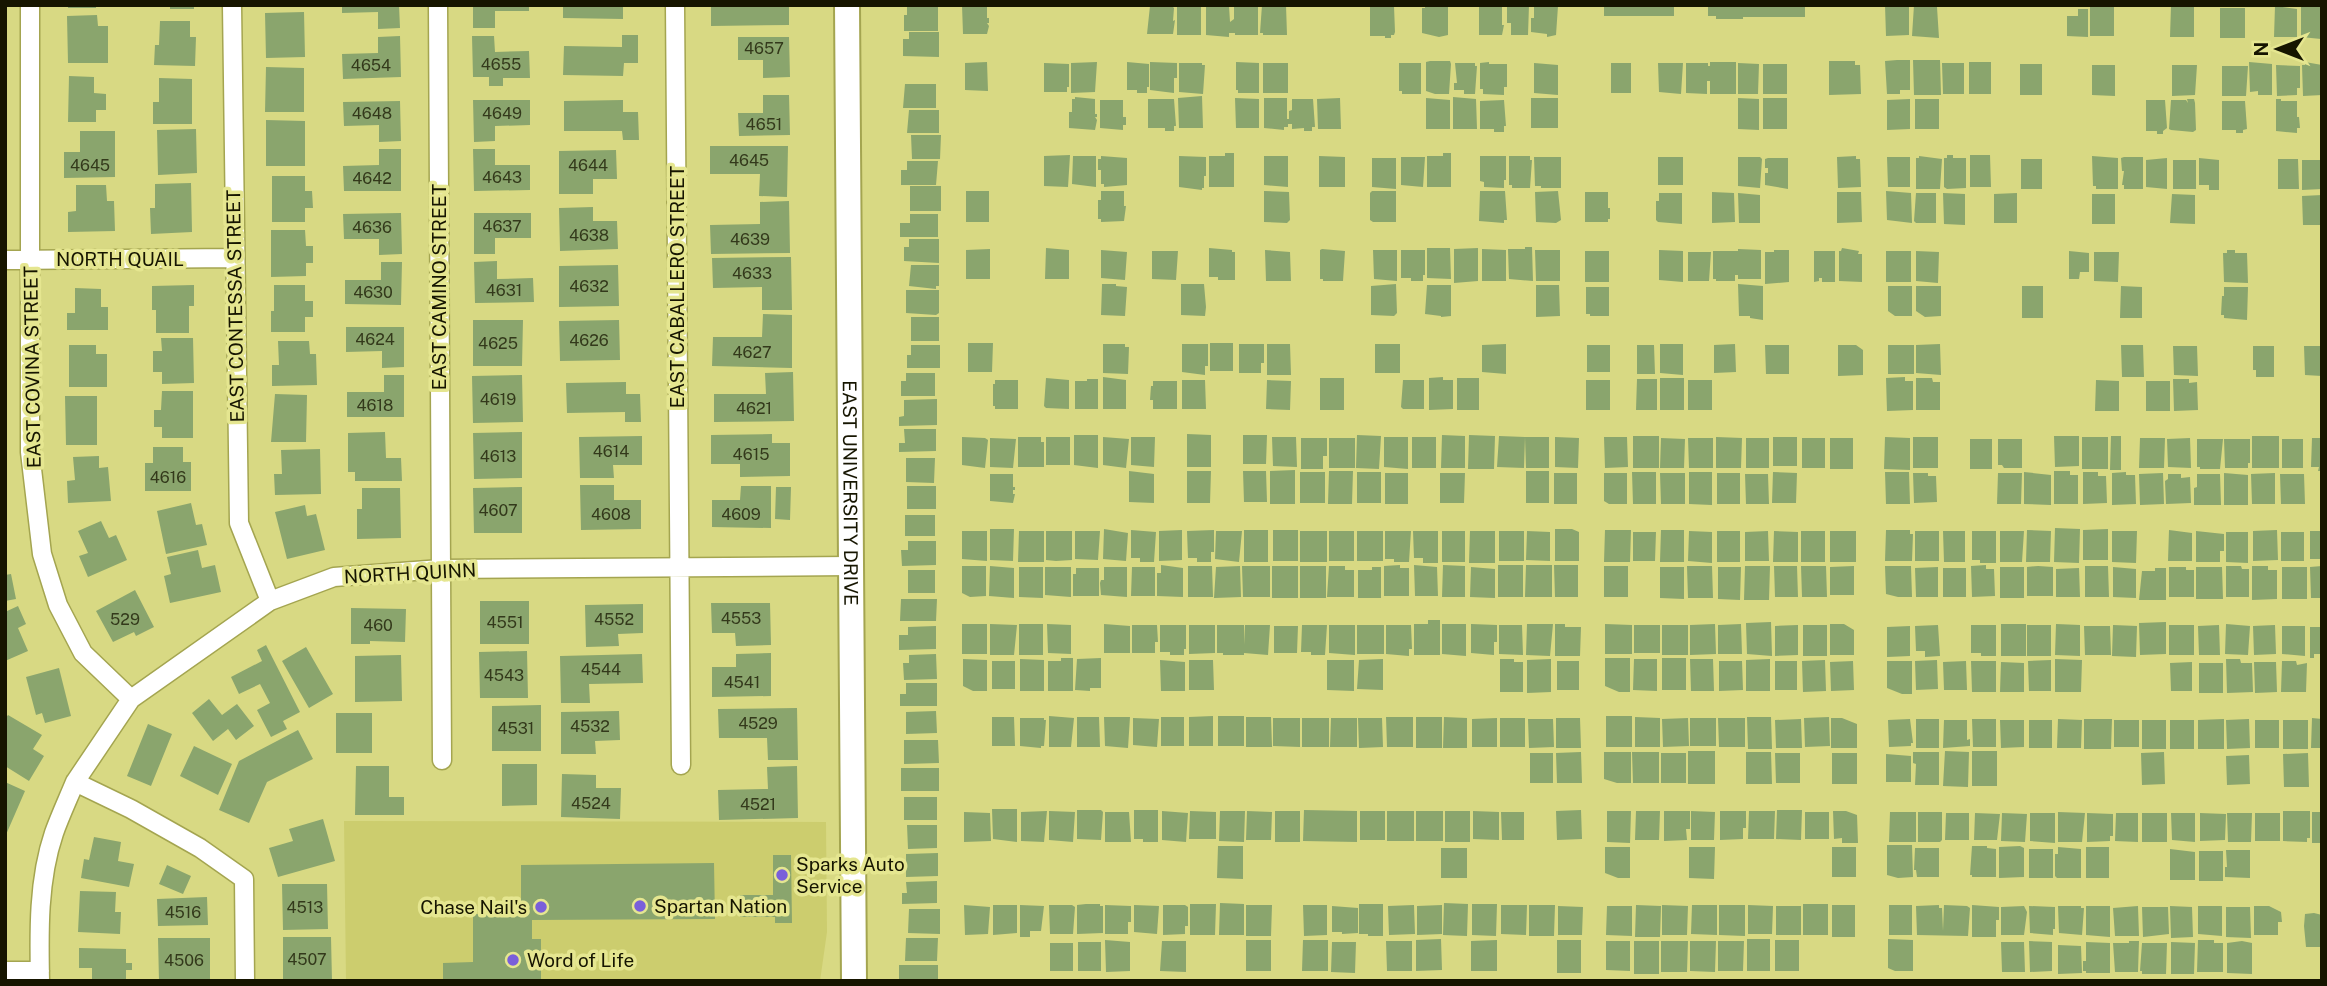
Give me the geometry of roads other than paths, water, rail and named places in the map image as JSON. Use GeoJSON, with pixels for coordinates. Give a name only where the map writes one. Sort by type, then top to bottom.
{"type":"FeatureCollection","features":[{"type":"Feature","properties":{"kind":"main road","name":"EAST UNIVERSITY DRIVE"},"geometry":{"type":"LineString","coordinates":[[847,5],[854,981]]}},
{"type":"Feature","properties":{"kind":"street","name":"EAST COVINA STREET"},"geometry":{"type":"LineString","coordinates":[[30,5],[30,452],[41,554],[58,605],[83,653],[131,699]]}},
{"type":"Feature","properties":{"kind":"street","name":"EAST CONTESSA STREET"},"geometry":{"type":"LineString","coordinates":[[232,5],[239,523],[270,601]]}},
{"type":"Feature","properties":{"kind":"street","name":"EAST CAMINO STREET"},"geometry":{"type":"LineString","coordinates":[[438,5],[442,760]]}},
{"type":"Feature","properties":{"kind":"street","name":"EAST CABALLERO STREET"},"geometry":{"type":"LineString","coordinates":[[675,5],[681,765]]}},
{"type":"Feature","properties":{"kind":"street","name":"NORTH QUAIL"},"geometry":{"type":"LineString","coordinates":[[5,260],[234,258]]}},
{"type":"Feature","properties":{"kind":"street","name":"NORTH QUINN"},"geometry":{"type":"LineString","coordinates":[[75,782],[131,699],[270,601],[334,577],[441,569],[851,566]]}},
{"type":"Feature","properties":{"kind":"street"},"geometry":{"type":"LineString","coordinates":[[5,971],[40,976],[41,898],[46,864],[53,834],[75,782],[131,809],[200,848],[244,880],[245,981]]}},
{"type":"Feature","properties":{"kind":"place","name":"Sparks Auto Service"},"geometry":{"type":"Point","coordinates":[782,875]}},
{"type":"Feature","properties":{"kind":"place","name":"Spartan Nation"},"geometry":{"type":"Point","coordinates":[640,906]}},
{"type":"Feature","properties":{"kind":"place","name":"Chase Nail's"},"geometry":{"type":"Point","coordinates":[541,907]}},
{"type":"Feature","properties":{"kind":"place","name":"Word of Life"},"geometry":{"type":"Point","coordinates":[513,960]}}]}
